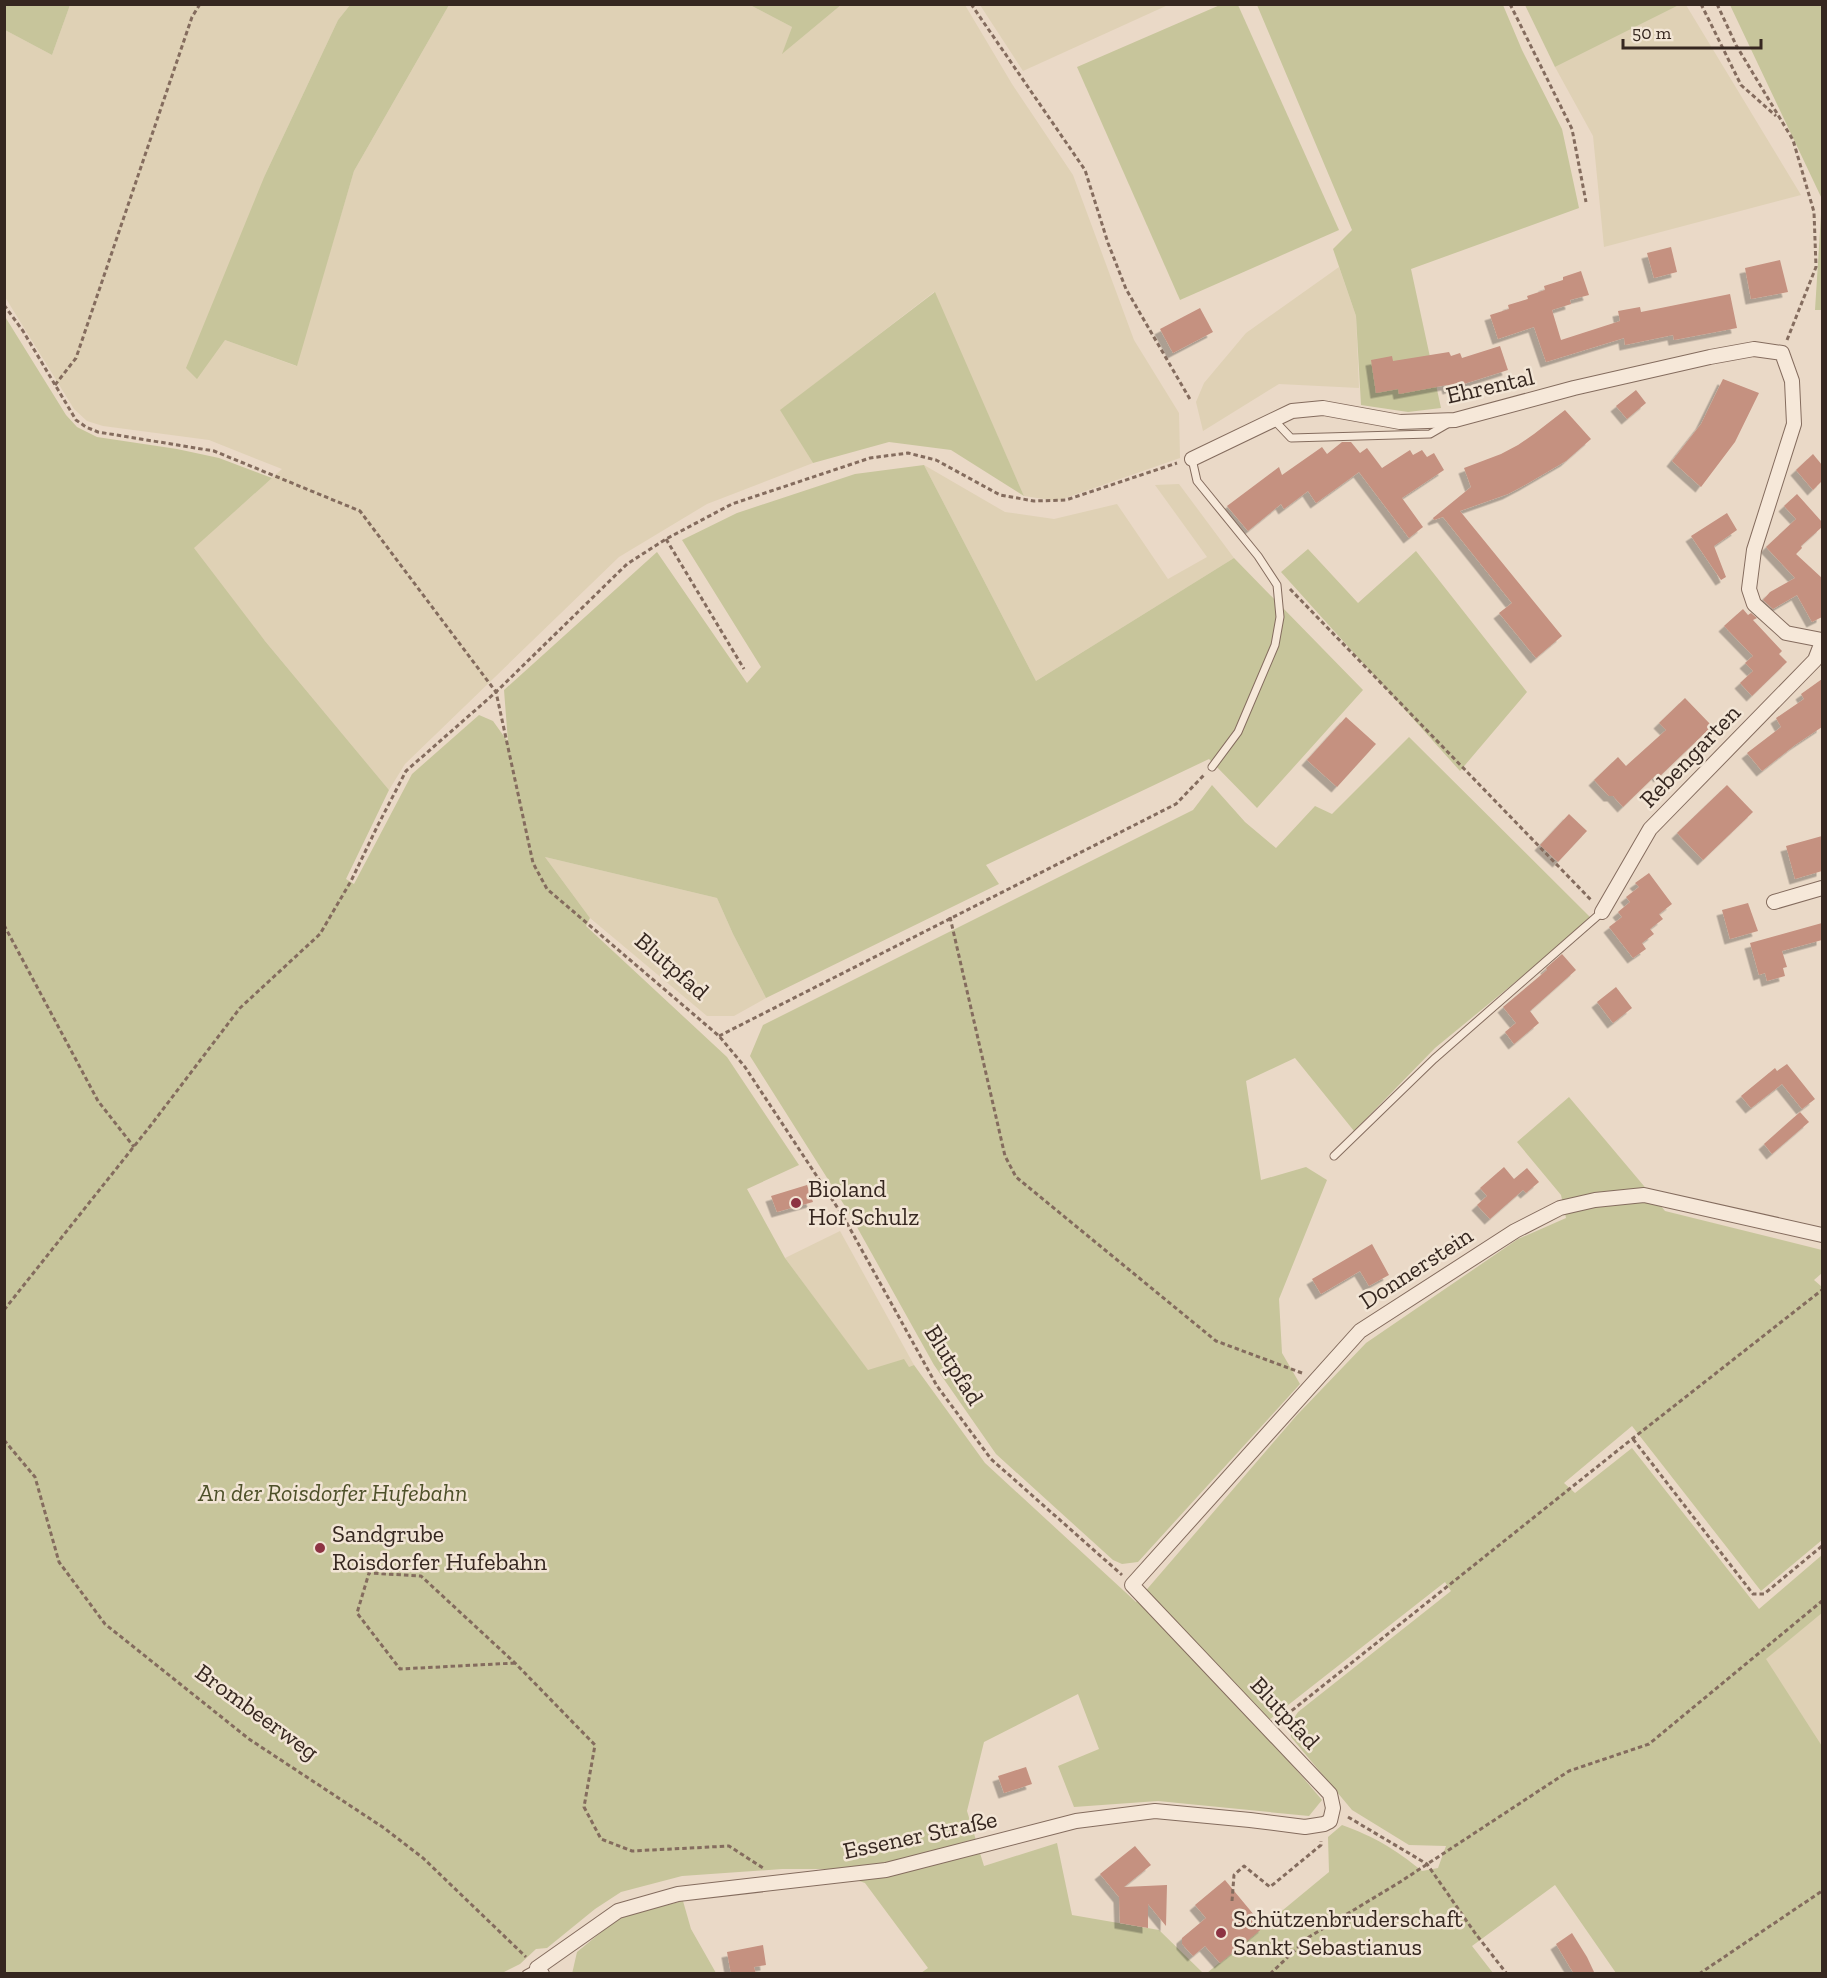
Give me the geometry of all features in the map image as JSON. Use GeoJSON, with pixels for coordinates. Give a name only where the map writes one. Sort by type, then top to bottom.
{"type":"FeatureCollection","features":[{"type":"Feature","properties":{"kind":"street","name":"Ehrental"},"geometry":{"type":"LineString","coordinates":[[1192,459],[1292,411],[1323,408],[1400,422],[1455,420],[1574,388],[1710,357],[1754,349],[1782,353]]}},
{"type":"Feature","properties":{"kind":"street"},"geometry":{"type":"LineString","coordinates":[[1782,353],[1792,381],[1794,424],[1754,550],[1749,589],[1754,604],[1786,633],[1822,641]]}},
{"type":"Feature","properties":{"kind":"street","name":"Rebengarten"},"geometry":{"type":"LineString","coordinates":[[1602,912],[1650,829],[1815,660],[1822,641]]}},
{"type":"Feature","properties":{"kind":"street"},"geometry":{"type":"LineString","coordinates":[[1774,902],[1822,888]]}},
{"type":"Feature","properties":{"kind":"street","name":"Donnerstein"},"geometry":{"type":"LineString","coordinates":[[1132,1585],[1360,1331],[1515,1231],[1560,1208],[1595,1200],[1644,1195],[1822,1235]]}},
{"type":"Feature","properties":{"kind":"street","name":"Blutpfad"},"geometry":{"type":"LineString","coordinates":[[1132,1585],[1330,1794],[1333,1808]]}},
{"type":"Feature","properties":{"kind":"street"},"geometry":{"type":"LineString","coordinates":[[1324,1824],[1330,1821],[1333,1808]]}},
{"type":"Feature","properties":{"kind":"street","name":"Essener Straße"},"geometry":{"type":"LineString","coordinates":[[535,1972],[618,1911],[678,1894],[886,1870],[1076,1821],[1155,1811],[1305,1827],[1324,1824]]}},
{"type":"Feature","properties":{"kind":"lane"},"geometry":{"type":"LineString","coordinates":[[1274,420],[1291,438],[1430,434],[1455,420]]}},
{"type":"Feature","properties":{"kind":"lane"},"geometry":{"type":"LineString","coordinates":[[1192,459],[1197,481],[1258,556],[1276,585],[1280,617],[1275,645],[1238,732],[1212,767]]}},
{"type":"Feature","properties":{"kind":"lane"},"geometry":{"type":"LineString","coordinates":[[1334,1156],[1434,1059],[1602,912]]}},
{"type":"Feature","properties":{"kind":"path"},"geometry":{"type":"LineString","coordinates":[[54,386],[76,358],[192,17],[200,4]]}},
{"type":"Feature","properties":{"kind":"path"},"geometry":{"type":"LineString","coordinates":[[971,4],[1085,170],[1108,243],[1126,289],[1191,401]]}},
{"type":"Feature","properties":{"kind":"path"},"geometry":{"type":"LineString","coordinates":[[1510,4],[1572,129],[1586,201]]}},
{"type":"Feature","properties":{"kind":"path"},"geometry":{"type":"LineString","coordinates":[[1701,4],[1741,85],[1780,119]]}},
{"type":"Feature","properties":{"kind":"path"},"geometry":{"type":"LineString","coordinates":[[1717,4],[1736,45],[1793,141],[1814,212],[1816,267],[1782,353]]}},
{"type":"Feature","properties":{"kind":"path"},"geometry":{"type":"LineString","coordinates":[[4,305],[23,331],[76,420],[86,427],[98,432],[214,451],[360,511],[496,692]]}},
{"type":"Feature","properties":{"kind":"path"},"geometry":{"type":"LineString","coordinates":[[4,1310],[134,1147],[240,1008],[320,934],[351,882],[406,771],[496,692],[627,564],[666,539],[732,504],[870,458],[908,453],[936,460],[1000,495],[1034,501],[1066,500],[1192,459]]}},
{"type":"Feature","properties":{"kind":"path"},"geometry":{"type":"LineString","coordinates":[[666,539],[744,669]]}},
{"type":"Feature","properties":{"kind":"path"},"geometry":{"type":"LineString","coordinates":[[1276,585],[1289,589],[1602,912]]}},
{"type":"Feature","properties":{"kind":"path","name":"Blutpfad"},"geometry":{"type":"LineString","coordinates":[[496,692],[533,863],[547,889],[719,1036],[746,1067],[843,1216],[937,1386],[991,1460],[1132,1585]]}},
{"type":"Feature","properties":{"kind":"path"},"geometry":{"type":"LineString","coordinates":[[719,1036],[1176,804],[1212,767]]}},
{"type":"Feature","properties":{"kind":"path"},"geometry":{"type":"LineString","coordinates":[[950,917],[1005,1156],[1016,1177],[1216,1341],[1318,1379]]}},
{"type":"Feature","properties":{"kind":"path"},"geometry":{"type":"LineString","coordinates":[[4,925],[98,1101],[134,1147]]}},
{"type":"Feature","properties":{"kind":"path"},"geometry":{"type":"LineString","coordinates":[[1269,1728],[1632,1438],[1822,1290]]}},
{"type":"Feature","properties":{"kind":"path"},"geometry":{"type":"LineString","coordinates":[[1632,1438],[1753,1594],[1764,1594],[1822,1546]]}},
{"type":"Feature","properties":{"kind":"path","name":"Brombeerweg"},"geometry":{"type":"LineString","coordinates":[[4,1440],[35,1477],[59,1562],[105,1624],[249,1739],[384,1828],[423,1858],[535,1972]]}},
{"type":"Feature","properties":{"kind":"path"},"geometry":{"type":"LineString","coordinates":[[515,1663],[400,1669],[357,1613],[369,1573],[421,1576],[515,1663],[595,1745],[584,1807],[602,1839],[632,1851],[729,1846],[785,1882]]}},
{"type":"Feature","properties":{"kind":"path"},"geometry":{"type":"LineString","coordinates":[[1270,1974],[1309,1937],[1427,1864],[1569,1771],[1649,1744],[1822,1601]]}},
{"type":"Feature","properties":{"kind":"path"},"geometry":{"type":"LineString","coordinates":[[1333,1808],[1427,1864],[1507,1974]]}},
{"type":"Feature","properties":{"kind":"path"},"geometry":{"type":"LineString","coordinates":[[1232,1901],[1234,1875],[1244,1866],[1269,1887],[1321,1845],[1324,1824]]}},
{"type":"Feature","properties":{"kind":"path"},"geometry":{"type":"LineString","coordinates":[[1699,1974],[1822,1891]]}},
{"type":"Feature","properties":{"kind":"shaded area"},"geometry":{"type":"Polygon","coordinates":[[[70,5],[350,5],[338,20],[265,175],[225,340],[296,366],[354,171],[449,5],[750,5],[792,27],[783,53],[841,5],[965,5],[1012,84],[1073,175],[1134,340],[1179,413],[1180,458],[1057,501],[1024,496],[934,292],[781,410],[813,463],[707,504],[619,557],[405,764],[389,790],[190,551],[282,469],[209,440],[103,426],[87,421],[74,409],[5,297],[5,30],[52,55],[70,5]]]}},
{"type":"Feature","properties":{"kind":"shaded area"},"geometry":{"type":"Polygon","coordinates":[[[980,5],[1168,5],[1023,71],[980,5]]]}},
{"type":"Feature","properties":{"kind":"shaded area"},"geometry":{"type":"Polygon","coordinates":[[[1679,5],[1686,5],[1801,195],[1604,247],[1593,136],[1555,67],[1679,5]]]}},
{"type":"Feature","properties":{"kind":"shaded area"},"geometry":{"type":"Polygon","coordinates":[[[1339,267],[1356,316],[1359,388],[1279,384],[1203,431],[1196,402],[1204,383],[1246,333],[1339,267]]]}},
{"type":"Feature","properties":{"kind":"shaded area"},"geometry":{"type":"Polygon","coordinates":[[[924,465],[1005,512],[1054,519],[1117,504],[1168,579],[1207,557],[1155,485],[1179,484],[1234,558],[1036,681],[924,465]]]}},
{"type":"Feature","properties":{"kind":"shaded area"},"geometry":{"type":"Polygon","coordinates":[[[545,857],[717,898],[766,998],[734,1016],[707,1016],[590,918],[545,857]]]}},
{"type":"Feature","properties":{"kind":"shaded area"},"geometry":{"type":"Polygon","coordinates":[[[840,1231],[914,1365],[877,1383],[785,1258],[840,1231]]]}},
{"type":"Feature","properties":{"kind":"shaded area"},"geometry":{"type":"Polygon","coordinates":[[[1822,1613],[1822,1746],[1765,1659],[1822,1613]]]}},
{"type":"Feature","properties":{"kind":"green space"},"geometry":{"type":"Polygon","coordinates":[[[4,5],[70,5],[52,55],[5,30],[4,5]]]}},
{"type":"Feature","properties":{"kind":"green space"},"geometry":{"type":"Polygon","coordinates":[[[350,5],[449,5],[354,171],[297,366],[225,340],[197,379],[186,368],[265,175],[338,20],[350,5]]]}},
{"type":"Feature","properties":{"kind":"green space"},"geometry":{"type":"Polygon","coordinates":[[[750,5],[841,5],[782,54],[792,27],[750,5]]]}},
{"type":"Feature","properties":{"kind":"green space"},"geometry":{"type":"Polygon","coordinates":[[[1220,5],[1238,5],[1339,230],[1180,300],[1077,67],[1220,5]]]}},
{"type":"Feature","properties":{"kind":"green space"},"geometry":{"type":"Polygon","coordinates":[[[1257,5],[1503,5],[1522,50],[1562,129],[1579,208],[1411,269],[1441,408],[1408,412],[1361,405],[1356,316],[1333,249],[1352,230],[1257,5]]]}},
{"type":"Feature","properties":{"kind":"green space"},"geometry":{"type":"Polygon","coordinates":[[[1525,5],[1679,5],[1555,67],[1525,5]]]}},
{"type":"Feature","properties":{"kind":"green space"},"geometry":{"type":"Polygon","coordinates":[[[1730,5],[1822,5],[1822,199],[1730,5]]]}},
{"type":"Feature","properties":{"kind":"green space"},"geometry":{"type":"Polygon","coordinates":[[[1822,199],[1822,310],[1815,310],[1822,199]]]}},
{"type":"Feature","properties":{"kind":"green space"},"geometry":{"type":"Polygon","coordinates":[[[935,292],[1024,496],[951,450],[889,442],[813,463],[780,410],[935,292]]]}},
{"type":"Feature","properties":{"kind":"green space","name":"An der Roisdorfer Hufebahn"},"geometry":{"type":"Polygon","coordinates":[[[4,315],[66,415],[77,427],[97,437],[219,458],[272,478],[194,548],[265,641],[389,790],[346,879],[354,884],[412,774],[479,715],[493,721],[508,742],[504,690],[657,552],[747,683],[761,667],[682,540],[737,513],[855,474],[924,465],[1036,681],[1234,558],[1363,690],[1257,808],[1209,759],[986,865],[999,884],[766,998],[717,898],[545,857],[590,918],[586,926],[727,1057],[799,1165],[747,1189],[785,1258],[868,1370],[904,1359],[909,1367],[914,1365],[985,1463],[1136,1602],[1297,1415],[1366,1343],[1518,1239],[1566,1218],[1561,1195],[1517,1142],[1569,1097],[1665,1211],[1822,1250],[1822,1273],[1814,1280],[1822,1287],[1822,1540],[1761,1591],[1632,1426],[1564,1483],[1575,1493],[1632,1448],[1759,1609],[1822,1555],[1822,1613],[1766,1659],[1822,1746],[1822,1973],[1616,1973],[1555,1885],[1472,1946],[1493,1973],[1207,1973],[1329,1872],[1328,1837],[1342,1825],[1384,1844],[1422,1871],[1438,1868],[1446,1846],[1409,1845],[1352,1810],[1291,1737],[1290,1724],[1298,1712],[1451,1591],[1445,1582],[1260,1727],[1322,1800],[1309,1816],[1158,1801],[1074,1807],[1058,1766],[1099,1749],[1078,1694],[984,1742],[967,1811],[984,1866],[1057,1843],[1072,1915],[1159,1930],[1203,1973],[921,1973],[928,1968],[865,1883],[824,1869],[782,1869],[682,1876],[621,1892],[595,1909],[547,1948],[536,1949],[520,1964],[502,1973],[5,1973],[4,315]]]}},
{"type":"Feature","properties":{"kind":"green space"},"geometry":{"type":"Polygon","coordinates":[[[1308,549],[1358,603],[1416,551],[1527,692],[1460,771],[1281,572],[1308,549]]]}},
{"type":"Feature","properties":{"kind":"green space"},"geometry":{"type":"Polygon","coordinates":[[[1409,737],[1592,919],[1435,1048],[1354,1131],[1295,1058],[1246,1081],[1261,1180],[1306,1167],[1327,1180],[1279,1299],[1282,1353],[1300,1384],[1138,1562],[1122,1564],[1113,1560],[996,1454],[934,1365],[848,1211],[750,1056],[763,1025],[1193,810],[1212,785],[1245,822],[1276,848],[1315,806],[1332,814],[1409,737]]]}},
{"type":"Feature","properties":{"kind":"green space"},"geometry":{"type":"Polygon","coordinates":[[[683,1901],[691,1929],[716,1973],[572,1974],[577,1952],[621,1916],[683,1901]]]}},
{"type":"Feature","properties":{"kind":"building"},"geometry":{"type":"Polygon","coordinates":[[[1671,247],[1677,272],[1654,278],[1647,253],[1671,247]]]}},
{"type":"Feature","properties":{"kind":"building"},"geometry":{"type":"Polygon","coordinates":[[[1780,260],[1788,292],[1751,299],[1745,268],[1780,260]]]}},
{"type":"Feature","properties":{"kind":"building"},"geometry":{"type":"Polygon","coordinates":[[[1581,271],[1589,295],[1570,300],[1571,304],[1552,310],[1561,340],[1620,321],[1618,311],[1640,307],[1641,312],[1730,294],[1737,328],[1674,340],[1673,335],[1625,345],[1624,338],[1546,362],[1534,327],[1498,339],[1490,315],[1509,309],[1508,305],[1528,299],[1527,296],[1545,290],[1544,286],[1581,271]]]}},
{"type":"Feature","properties":{"kind":"building"},"geometry":{"type":"Polygon","coordinates":[[[1200,308],[1213,332],[1173,353],[1160,329],[1200,308]]]}},
{"type":"Feature","properties":{"kind":"building"},"geometry":{"type":"Polygon","coordinates":[[[1500,346],[1508,370],[1448,389],[1447,385],[1399,394],[1398,389],[1376,393],[1371,360],[1392,356],[1393,361],[1449,352],[1451,356],[1460,353],[1462,358],[1500,346]]]}},
{"type":"Feature","properties":{"kind":"building"},"geometry":{"type":"Polygon","coordinates":[[[1723,379],[1759,393],[1735,442],[1701,487],[1672,461],[1701,424],[1723,379]]]}},
{"type":"Feature","properties":{"kind":"building"},"geometry":{"type":"Polygon","coordinates":[[[1636,390],[1646,403],[1627,419],[1616,406],[1636,390]]]}},
{"type":"Feature","properties":{"kind":"building"},"geometry":{"type":"Polygon","coordinates":[[[1565,410],[1591,439],[1566,461],[1525,485],[1508,494],[1460,511],[1562,636],[1536,658],[1499,613],[1512,603],[1443,517],[1434,520],[1433,518],[1471,487],[1464,468],[1518,445],[1565,410]]]}},
{"type":"Feature","properties":{"kind":"building"},"geometry":{"type":"Polygon","coordinates":[[[1342,442],[1351,442],[1360,453],[1367,448],[1382,468],[1410,450],[1413,455],[1422,450],[1427,457],[1434,453],[1444,470],[1402,498],[1423,527],[1409,538],[1359,472],[1316,503],[1308,491],[1284,509],[1281,504],[1248,531],[1227,506],[1279,467],[1282,475],[1322,447],[1327,454],[1342,442]]]}},
{"type":"Feature","properties":{"kind":"building"},"geometry":{"type":"Polygon","coordinates":[[[1813,454],[1822,465],[1822,481],[1813,490],[1796,470],[1813,454]]]}},
{"type":"Feature","properties":{"kind":"building"},"geometry":{"type":"Polygon","coordinates":[[[1797,494],[1822,522],[1822,527],[1801,546],[1802,548],[1796,554],[1822,578],[1822,617],[1812,622],[1797,595],[1773,609],[1763,600],[1770,592],[1795,578],[1766,547],[1796,519],[1784,506],[1797,494]]]}},
{"type":"Feature","properties":{"kind":"building"},"geometry":{"type":"Polygon","coordinates":[[[1727,513],[1737,530],[1714,546],[1726,577],[1721,580],[1691,536],[1727,513]]]}},
{"type":"Feature","properties":{"kind":"building"},"geometry":{"type":"Polygon","coordinates":[[[1743,609],[1748,615],[1751,613],[1757,618],[1753,620],[1782,651],[1779,654],[1787,662],[1752,696],[1740,683],[1753,671],[1745,663],[1753,656],[1724,626],[1743,609]]]}},
{"type":"Feature","properties":{"kind":"building"},"geometry":{"type":"Polygon","coordinates":[[[1822,679],[1822,727],[1762,771],[1747,753],[1781,727],[1776,718],[1804,699],[1801,694],[1822,679]]]}},
{"type":"Feature","properties":{"kind":"building"},"geometry":{"type":"Polygon","coordinates":[[[1685,698],[1712,726],[1659,777],[1657,774],[1623,807],[1594,780],[1618,757],[1626,766],[1666,730],[1659,723],[1685,698]]]}},
{"type":"Feature","properties":{"kind":"building"},"geometry":{"type":"Polygon","coordinates":[[[1346,717],[1376,744],[1337,787],[1307,760],[1346,717]]]}},
{"type":"Feature","properties":{"kind":"building"},"geometry":{"type":"Polygon","coordinates":[[[1727,785],[1753,812],[1703,860],[1677,833],[1727,785]]]}},
{"type":"Feature","properties":{"kind":"building"},"geometry":{"type":"Polygon","coordinates":[[[1569,814],[1587,831],[1558,862],[1540,845],[1569,814]]]}},
{"type":"Feature","properties":{"kind":"building"},"geometry":{"type":"Polygon","coordinates":[[[1822,836],[1822,871],[1795,879],[1786,846],[1822,836]]]}},
{"type":"Feature","properties":{"kind":"building"},"geometry":{"type":"Polygon","coordinates":[[[1649,873],[1672,904],[1659,914],[1663,919],[1650,929],[1654,934],[1642,943],[1646,949],[1633,958],[1609,927],[1622,917],[1618,912],[1630,902],[1626,897],[1639,887],[1635,883],[1649,873]]]}},
{"type":"Feature","properties":{"kind":"building"},"geometry":{"type":"Polygon","coordinates":[[[1748,903],[1758,931],[1730,939],[1722,910],[1748,903]]]}},
{"type":"Feature","properties":{"kind":"building"},"geometry":{"type":"Polygon","coordinates":[[[1822,923],[1822,940],[1782,951],[1787,967],[1783,968],[1785,976],[1767,981],[1765,973],[1759,975],[1750,943],[1822,923]]]}},
{"type":"Feature","properties":{"kind":"building"},"geometry":{"type":"Polygon","coordinates":[[[1562,954],[1576,970],[1530,1011],[1539,1023],[1514,1044],[1505,1032],[1516,1023],[1503,1007],[1547,970],[1546,968],[1562,954]]]}},
{"type":"Feature","properties":{"kind":"building"},"geometry":{"type":"Polygon","coordinates":[[[1616,987],[1632,1008],[1613,1023],[1597,1002],[1616,987]]]}},
{"type":"Feature","properties":{"kind":"building"},"geometry":{"type":"Polygon","coordinates":[[[1787,1064],[1815,1099],[1802,1109],[1782,1084],[1751,1108],[1741,1096],[1775,1068],[1777,1071],[1787,1064]]]}},
{"type":"Feature","properties":{"kind":"building"},"geometry":{"type":"Polygon","coordinates":[[[1800,1112],[1809,1122],[1772,1154],[1764,1144],[1800,1112]]]}},
{"type":"Feature","properties":{"kind":"building"},"geometry":{"type":"Polygon","coordinates":[[[1504,1167],[1514,1179],[1527,1168],[1539,1182],[1526,1193],[1523,1190],[1490,1219],[1477,1205],[1487,1196],[1480,1188],[1504,1167]]]}},
{"type":"Feature","properties":{"kind":"building"},"geometry":{"type":"Polygon","coordinates":[[[807,1185],[813,1202],[777,1212],[771,1196],[807,1185]]]}},
{"type":"Feature","properties":{"kind":"building"},"geometry":{"type":"Polygon","coordinates":[[[1372,1244],[1389,1275],[1369,1286],[1360,1271],[1321,1294],[1312,1279],[1372,1244]]]}},
{"type":"Feature","properties":{"kind":"building"},"geometry":{"type":"Polygon","coordinates":[[[1026,1767],[1032,1784],[1004,1793],[998,1776],[1026,1767]]]}},
{"type":"Feature","properties":{"kind":"building"},"geometry":{"type":"Polygon","coordinates":[[[1135,1846],[1151,1865],[1124,1887],[1167,1885],[1166,1926],[1148,1904],[1148,1928],[1120,1923],[1119,1897],[1100,1874],[1135,1846]]]}},
{"type":"Feature","properties":{"kind":"building","name":"Schützenbruderschaft Sankt Sebastianus"},"geometry":{"type":"Polygon","coordinates":[[[1225,1880],[1264,1927],[1220,1963],[1205,1946],[1193,1956],[1182,1944],[1182,1938],[1206,1918],[1195,1905],[1225,1880]]]}},
{"type":"Feature","properties":{"kind":"building"},"geometry":{"type":"Polygon","coordinates":[[[1572,1933],[1595,1974],[1574,1974],[1556,1944],[1572,1933]]]}},
{"type":"Feature","properties":{"kind":"building"},"geometry":{"type":"Polygon","coordinates":[[[763,1945],[766,1965],[754,1967],[756,1974],[731,1974],[727,1952],[763,1945]]]}},
{"type":"Feature","properties":{"kind":"place","name":"Bioland Hof Schulz"},"geometry":{"type":"Point","coordinates":[796,1203]}},
{"type":"Feature","properties":{"kind":"place","name":"Sandgrube Roisdorfer Hufebahn"},"geometry":{"type":"Point","coordinates":[320,1548]}},
{"type":"Feature","properties":{"kind":"place","name":"Schützenbruderschaft Sankt Sebastianus"},"geometry":{"type":"Point","coordinates":[1221,1933]}}]}
